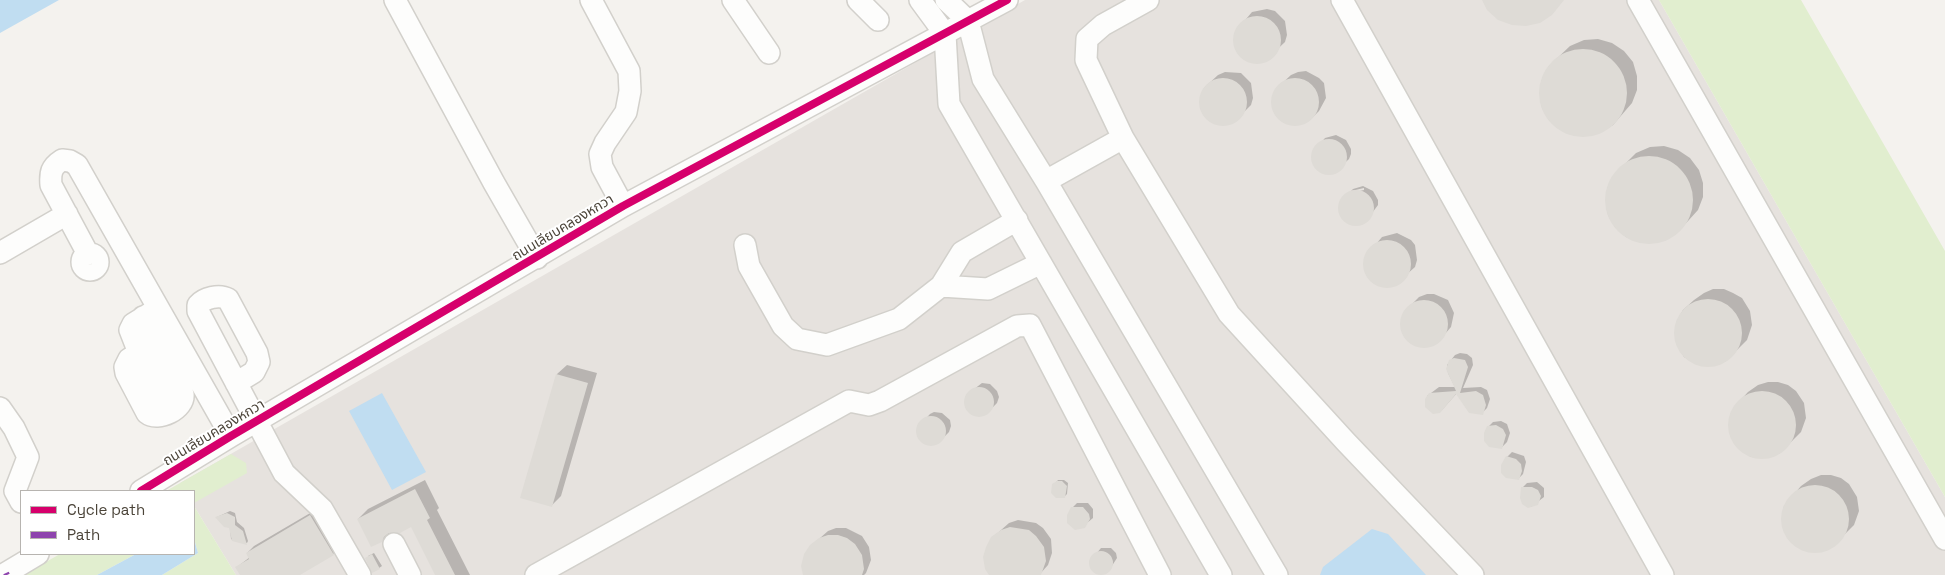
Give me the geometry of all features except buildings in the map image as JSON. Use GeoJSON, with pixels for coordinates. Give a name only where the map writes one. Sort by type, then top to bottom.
{"type":"FeatureCollection","features":[{"type":"Feature","properties":{"kind":"street"},"geometry":{"type":"LineString","coordinates":[[395,0],[489,174],[537,258]]}},
{"type":"Feature","properties":{"kind":"street"},"geometry":{"type":"LineString","coordinates":[[591,0],[629,71],[630,91],[626,112],[605,143],[600,154],[602,167],[623,206]]}},
{"type":"Feature","properties":{"kind":"street"},"geometry":{"type":"LineString","coordinates":[[858,0],[878,20]]}},
{"type":"Feature","properties":{"kind":"street"},"geometry":{"type":"LineString","coordinates":[[920,0],[945,34],[949,104],[1221,575]]}},
{"type":"Feature","properties":{"kind":"street"},"geometry":{"type":"LineString","coordinates":[[946,0],[968,22],[983,79],[1046,181],[1278,575]]}},
{"type":"Feature","properties":{"kind":"street","name":"ถนนเลียบคลองหกวา"},"geometry":{"type":"LineString","coordinates":[[143,490],[256,421],[623,206],[1007,0]]}},
{"type":"Feature","properties":{"kind":"street"},"geometry":{"type":"LineString","coordinates":[[1148,0],[1103,25],[1087,39],[1086,60],[1123,138],[1228,314],[1346,442],[1473,575]]}},
{"type":"Feature","properties":{"kind":"street"},"geometry":{"type":"LineString","coordinates":[[1342,0],[1663,575]]}},
{"type":"Feature","properties":{"kind":"street"},"geometry":{"type":"LineString","coordinates":[[1638,0],[1945,539]]}},
{"type":"Feature","properties":{"kind":"street"},"geometry":{"type":"LineString","coordinates":[[740,2],[769,53]]}},
{"type":"Feature","properties":{"kind":"street"},"geometry":{"type":"LineString","coordinates":[[1046,181],[1123,138]]}},
{"type":"Feature","properties":{"kind":"street"},"geometry":{"type":"LineString","coordinates":[[88,254],[51,185],[50,173],[54,166],[62,160],[70,161],[77,165],[151,313],[183,394],[184,400],[182,405],[157,417],[151,417],[147,413],[126,373],[125,367],[129,359],[139,353],[130,330],[133,324],[151,313]]}},
{"type":"Feature","properties":{"kind":"street"},"geometry":{"type":"LineString","coordinates":[[0,253],[67,214]]}},
{"type":"Feature","properties":{"kind":"street"},"geometry":{"type":"LineString","coordinates":[[744,245],[749,266],[783,326],[797,339],[827,345],[899,319],[941,286],[962,252],[1017,220]]}},
{"type":"Feature","properties":{"kind":"street"},"geometry":{"type":"LineString","coordinates":[[941,286],[988,289],[1041,263]]}},
{"type":"Feature","properties":{"kind":"street"},"geometry":{"type":"LineString","coordinates":[[151,313],[231,436]]}},
{"type":"Feature","properties":{"kind":"street"},"geometry":{"type":"LineString","coordinates":[[536,575],[849,401],[869,405],[880,401],[1017,326],[1030,325],[1160,575]]}},
{"type":"Feature","properties":{"kind":"street"},"geometry":{"type":"LineString","coordinates":[[236,383],[284,472],[322,509],[360,575]]}},
{"type":"Feature","properties":{"kind":"street"},"geometry":{"type":"LineString","coordinates":[[0,408],[14,428],[28,457],[15,491],[20,500]]}},
{"type":"Feature","properties":{"kind":"street"},"geometry":{"type":"LineString","coordinates":[[394,544],[410,575]]}},
{"type":"Feature","properties":{"kind":"street"},"geometry":{"type":"LineString","coordinates":[[3,575],[36,555]]}},
{"type":"Feature","properties":{"kind":"shaded area"},"geometry":{"type":"Polygon","coordinates":[[[1025,0],[1659,0],[1945,497],[1945,575],[236,575],[195,508],[195,490],[180,483],[1025,0]]]}},
{"type":"Feature","properties":{"kind":"green space"},"geometry":{"type":"Polygon","coordinates":[[[1659,0],[1801,0],[1945,251],[1945,497],[1659,0]]]}},
{"type":"Feature","properties":{"kind":"green space"},"geometry":{"type":"Polygon","coordinates":[[[231,454],[246,463],[247,473],[195,502],[195,490],[168,490],[231,454]]]}},
{"type":"Feature","properties":{"kind":"green space"},"geometry":{"type":"Polygon","coordinates":[[[195,508],[236,575],[162,575],[198,553],[195,542],[195,508]]]}},
{"type":"Feature","properties":{"kind":"green space"},"geometry":{"type":"Polygon","coordinates":[[[58,555],[134,555],[97,575],[23,575],[58,555]]]}},
{"type":"Feature","properties":{"kind":"water"},"geometry":{"type":"Polygon","coordinates":[[[0,0],[59,0],[0,33],[0,0]]]}},
{"type":"Feature","properties":{"kind":"water"},"geometry":{"type":"Polygon","coordinates":[[[382,393],[426,472],[392,490],[349,411],[382,393]]]}},
{"type":"Feature","properties":{"kind":"water"},"geometry":{"type":"Polygon","coordinates":[[[1372,529],[1388,534],[1426,575],[1320,575],[1323,567],[1372,529]]]}},
{"type":"Feature","properties":{"kind":"water"},"geometry":{"type":"Polygon","coordinates":[[[195,542],[198,553],[195,555],[195,542]]]}},
{"type":"Feature","properties":{"kind":"water"},"geometry":{"type":"Polygon","coordinates":[[[134,555],[195,555],[162,575],[97,575],[134,555]]]}},
{"type":"Feature","properties":{"kind":"cycle path"},"geometry":{"type":"LineString","coordinates":[[143,490],[231,436],[623,206],[1007,0]]}}]}
